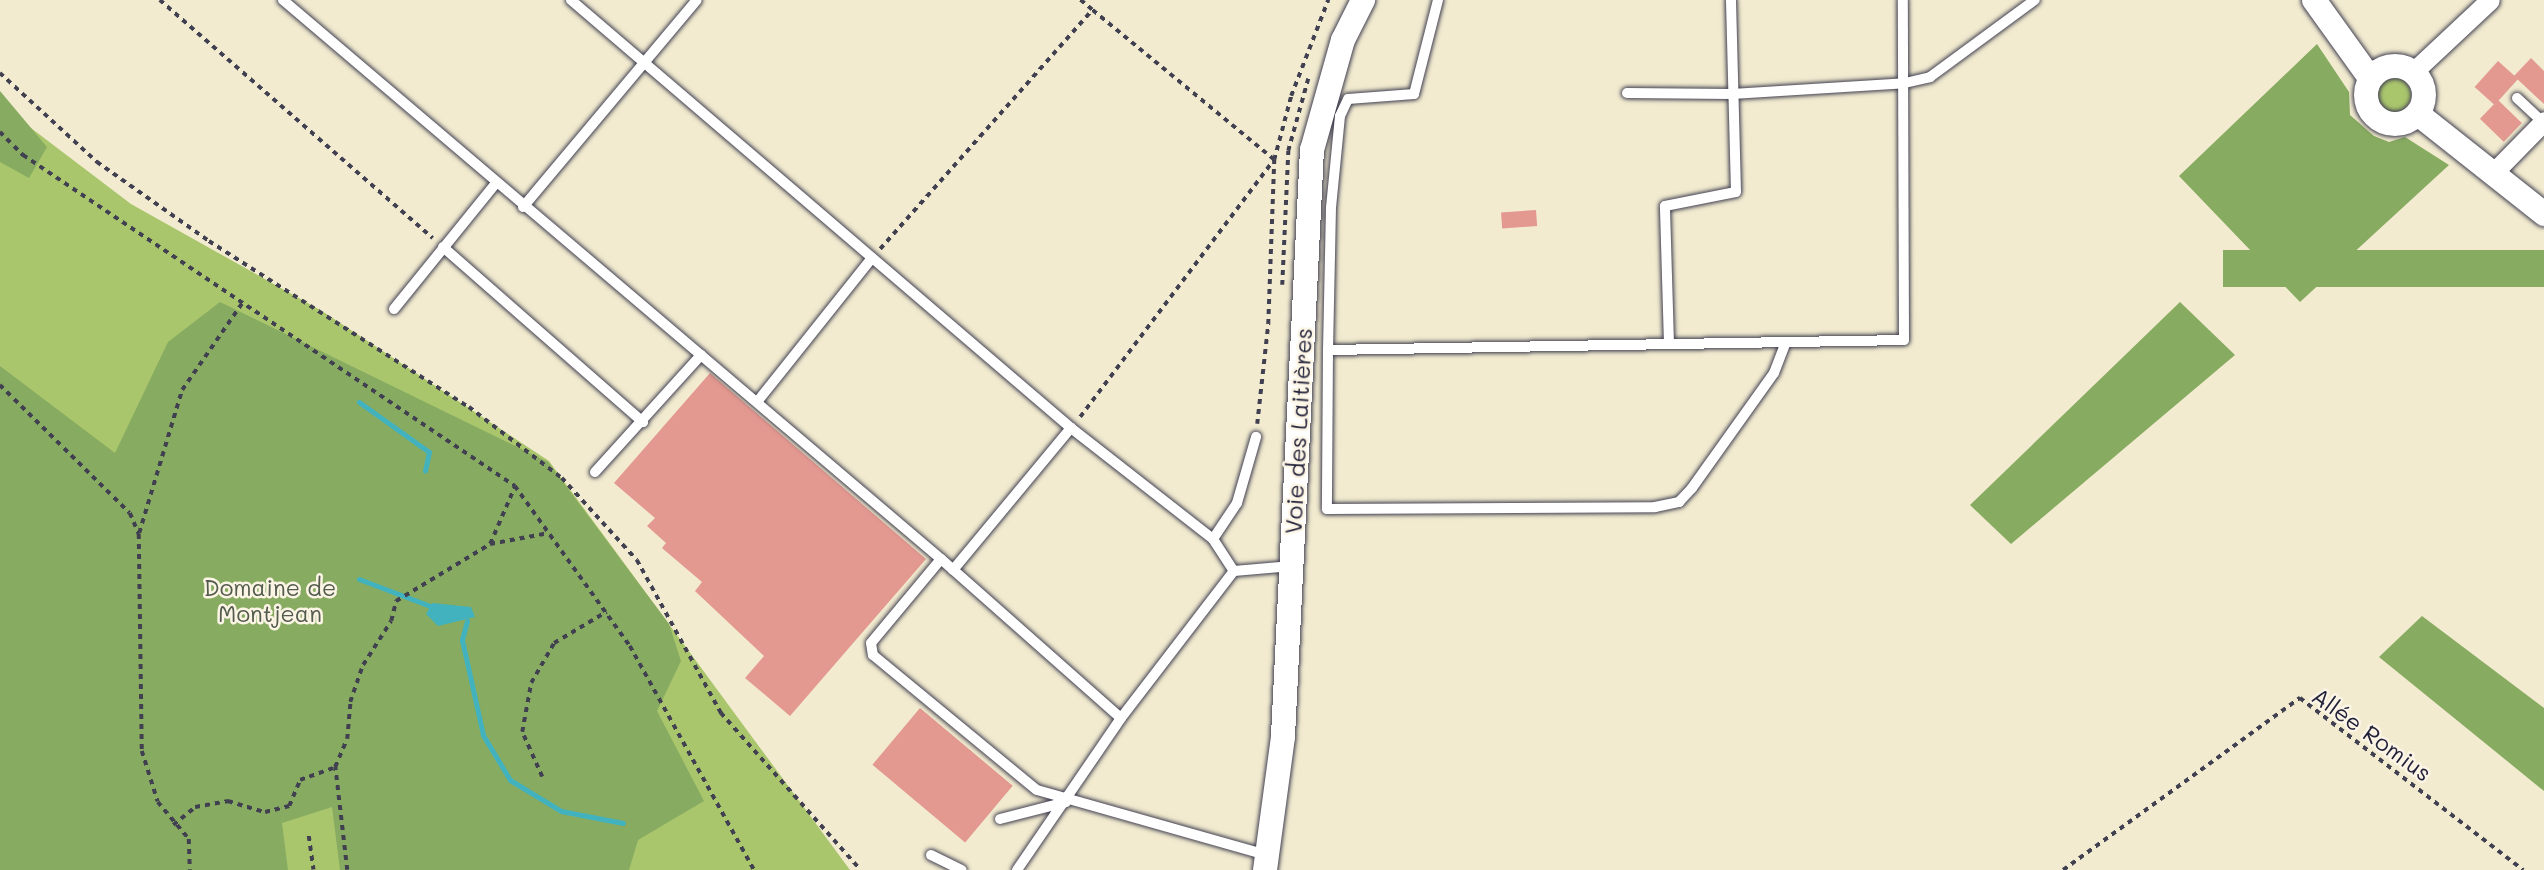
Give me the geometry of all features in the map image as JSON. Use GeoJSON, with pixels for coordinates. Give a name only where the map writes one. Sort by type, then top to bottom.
{"type":"FeatureCollection","features":[{"type":"Feature","properties":{"kind":"street","name":"Voie des Laitières"},"geometry":{"type":"LineString","coordinates":[[1267,863],[1283,736],[1312,150],[1343,40],[1363,0]]}},
{"type":"Feature","properties":{"kind":"street"},"geometry":{"type":"LineString","coordinates":[[2314,0],[2370,78],[2366,99],[2376,117],[2401,124],[2418,114],[2424,92],[2413,72],[2394,65],[2370,78]]}},
{"type":"Feature","properties":{"kind":"street"},"geometry":{"type":"LineString","coordinates":[[2413,72],[2490,0]]}},
{"type":"Feature","properties":{"kind":"street"},"geometry":{"type":"LineString","coordinates":[[2418,114],[2544,214]]}},
{"type":"Feature","properties":{"kind":"street"},"geometry":{"type":"LineString","coordinates":[[2494,172],[2543,124]]}},
{"type":"Feature","properties":{"kind":"lane"},"geometry":{"type":"LineString","coordinates":[[283,0],[523,207],[941,559],[1121,718]]}},
{"type":"Feature","properties":{"kind":"lane"},"geometry":{"type":"LineString","coordinates":[[571,0],[1071,428],[1213,539],[1234,571]]}},
{"type":"Feature","properties":{"kind":"lane"},"geometry":{"type":"LineString","coordinates":[[523,207],[697,0]]}},
{"type":"Feature","properties":{"kind":"lane"},"geometry":{"type":"LineString","coordinates":[[1438,0],[1414,94],[1348,99],[1340,116],[1331,207],[1327,509],[1655,507],[1679,502],[1692,488],[1774,373],[1786,342]]}},
{"type":"Feature","properties":{"kind":"lane"},"geometry":{"type":"LineString","coordinates":[[1669,344],[1665,206],[1736,192],[1731,0]]}},
{"type":"Feature","properties":{"kind":"lane"},"geometry":{"type":"LineString","coordinates":[[1328,350],[1904,340],[1903,0]]}},
{"type":"Feature","properties":{"kind":"lane"},"geometry":{"type":"LineString","coordinates":[[1627,93],[1732,94],[1905,83],[1930,76],[2035,0]]}},
{"type":"Feature","properties":{"kind":"lane"},"geometry":{"type":"LineString","coordinates":[[2517,98],[2543,124]]}},
{"type":"Feature","properties":{"kind":"lane"},"geometry":{"type":"LineString","coordinates":[[394,309],[496,183]]}},
{"type":"Feature","properties":{"kind":"lane"},"geometry":{"type":"LineString","coordinates":[[443,247],[643,422]]}},
{"type":"Feature","properties":{"kind":"lane"},"geometry":{"type":"LineString","coordinates":[[757,402],[872,258]]}},
{"type":"Feature","properties":{"kind":"lane"},"geometry":{"type":"LineString","coordinates":[[595,472],[701,355]]}},
{"type":"Feature","properties":{"kind":"lane"},"geometry":{"type":"LineString","coordinates":[[953,570],[1071,428]]}},
{"type":"Feature","properties":{"kind":"lane"},"geometry":{"type":"LineString","coordinates":[[1213,539],[1237,503],[1256,437]]}},
{"type":"Feature","properties":{"kind":"lane"},"geometry":{"type":"LineString","coordinates":[[941,559],[871,643],[873,654],[1037,790],[1066,802],[1267,863]]}},
{"type":"Feature","properties":{"kind":"lane"},"geometry":{"type":"LineString","coordinates":[[1017,870],[1121,718],[1234,571],[1292,566]]}},
{"type":"Feature","properties":{"kind":"lane"},"geometry":{"type":"LineString","coordinates":[[1000,819],[1066,802]]}},
{"type":"Feature","properties":{"kind":"lane"},"geometry":{"type":"LineString","coordinates":[[931,855],[962,870]]}},
{"type":"Feature","properties":{"kind":"path"},"geometry":{"type":"LineString","coordinates":[[160,0],[443,247]]}},
{"type":"Feature","properties":{"kind":"path"},"geometry":{"type":"LineString","coordinates":[[1080,0],[1274,160]]}},
{"type":"Feature","properties":{"kind":"path"},"geometry":{"type":"LineString","coordinates":[[1256,437],[1268,324],[1274,160],[1290,96],[1328,0]]}},
{"type":"Feature","properties":{"kind":"path"},"geometry":{"type":"LineString","coordinates":[[872,258],[1093,10]]}},
{"type":"Feature","properties":{"kind":"path"},"geometry":{"type":"LineString","coordinates":[[0,73],[97,162],[209,241],[469,407],[562,478],[637,560],[721,713],[861,870]]}},
{"type":"Feature","properties":{"kind":"path"},"geometry":{"type":"LineString","coordinates":[[0,132],[23,155],[515,486],[606,612],[754,870]]}},
{"type":"Feature","properties":{"kind":"path"},"geometry":{"type":"LineString","coordinates":[[1071,428],[1274,160]]}},
{"type":"Feature","properties":{"kind":"path"},"geometry":{"type":"LineString","coordinates":[[190,870],[189,839],[172,825],[158,802],[142,751],[139,534],[182,390],[243,302]]}},
{"type":"Feature","properties":{"kind":"path"},"geometry":{"type":"LineString","coordinates":[[0,385],[130,513],[139,534]]}},
{"type":"Feature","properties":{"kind":"path"},"geometry":{"type":"LineString","coordinates":[[490,544],[515,486]]}},
{"type":"Feature","properties":{"kind":"path"},"geometry":{"type":"LineString","coordinates":[[348,870],[335,767],[347,739],[350,702],[363,665],[391,621],[397,601],[490,544],[549,533]]}},
{"type":"Feature","properties":{"kind":"path"},"geometry":{"type":"LineString","coordinates":[[542,777],[522,732],[531,682],[554,643],[606,612]]}},
{"type":"Feature","properties":{"kind":"path","name":"Allée Romius"},"geometry":{"type":"LineString","coordinates":[[2063,870],[2300,698],[2523,870]]}},
{"type":"Feature","properties":{"kind":"path"},"geometry":{"type":"LineString","coordinates":[[172,825],[195,807],[228,802],[265,812],[289,806],[300,780],[335,767]]}},
{"type":"Feature","properties":{"kind":"path"},"geometry":{"type":"LineString","coordinates":[[309,836],[314,870]]}},
{"type":"Feature","properties":{"kind":"green space"},"geometry":{"type":"Polygon","coordinates":[[[2317,44],[2349,92],[2350,115],[2374,136],[2389,142],[2405,137],[2449,165],[2300,302],[2179,176],[2317,44]]]}},
{"type":"Feature","properties":{"kind":"green space"},"geometry":{"type":"Polygon","coordinates":[[[2394,78],[2406,83],[2411,95],[2406,107],[2394,112],[2382,107],[2377,95],[2382,83],[2394,78]]]}},
{"type":"Feature","properties":{"kind":"green space"},"geometry":{"type":"Polygon","coordinates":[[[0,91],[47,147],[29,178],[0,162],[0,91]]]}},
{"type":"Feature","properties":{"kind":"green space","name":"Domaine de Montjean"},"geometry":{"type":"Polygon","coordinates":[[[0,92],[27,125],[131,204],[322,311],[549,461],[850,870],[0,870],[0,92]]]}},
{"type":"Feature","properties":{"kind":"green space"},"geometry":{"type":"Polygon","coordinates":[[[2223,250],[2544,250],[2544,287],[2223,287],[2223,250]]]}},
{"type":"Feature","properties":{"kind":"green space","name":"Domaine de Montjean"},"geometry":{"type":"Polygon","coordinates":[[[220,302],[548,462],[669,624],[681,661],[657,711],[704,801],[638,840],[629,870],[340,870],[332,807],[282,823],[288,870],[0,870],[0,366],[115,453],[168,342],[220,302]]]}},
{"type":"Feature","properties":{"kind":"green space"},"geometry":{"type":"Polygon","coordinates":[[[2180,302],[2235,355],[2011,544],[1970,505],[2180,302]]]}},
{"type":"Feature","properties":{"kind":"green space"},"geometry":{"type":"Polygon","coordinates":[[[2422,616],[2544,708],[2544,791],[2379,657],[2422,616]]]}},
{"type":"Feature","properties":{"kind":"water"},"geometry":{"type":"Polygon","coordinates":[[[432,603],[471,607],[475,617],[438,626],[426,614],[432,603]]]}},
{"type":"Feature","properties":{"kind":"building"},"geometry":{"type":"Polygon","coordinates":[[[2531,58],[2544,71],[2544,104],[2514,76],[2531,58]]]}},
{"type":"Feature","properties":{"kind":"building"},"geometry":{"type":"Polygon","coordinates":[[[2498,61],[2518,79],[2495,105],[2475,87],[2498,61]]]}},
{"type":"Feature","properties":{"kind":"building"},"geometry":{"type":"Polygon","coordinates":[[[2498,100],[2522,123],[2504,142],[2480,119],[2498,100]]]}},
{"type":"Feature","properties":{"kind":"building"},"geometry":{"type":"Polygon","coordinates":[[[1536,210],[1537,226],[1502,228],[1501,212],[1536,210]]]}},
{"type":"Feature","properties":{"kind":"building"},"geometry":{"type":"Polygon","coordinates":[[[710,373],[926,559],[790,716],[745,678],[764,656],[695,591],[702,582],[662,548],[666,543],[647,526],[655,518],[614,483],[710,373]]]}},
{"type":"Feature","properties":{"kind":"building"},"geometry":{"type":"Polygon","coordinates":[[[920,708],[1013,786],[965,842],[872,765],[920,708]]]}},
{"type":"Feature","properties":{"kind":"waterway"},"geometry":{"type":"LineString","coordinates":[[359,402],[429,452],[425,471]]}},
{"type":"Feature","properties":{"kind":"waterway"},"geometry":{"type":"LineString","coordinates":[[359,579],[430,606]]}},
{"type":"Feature","properties":{"kind":"waterway"},"geometry":{"type":"LineString","coordinates":[[467,621],[462,640],[483,735],[510,780],[561,811],[623,823]]}}]}
